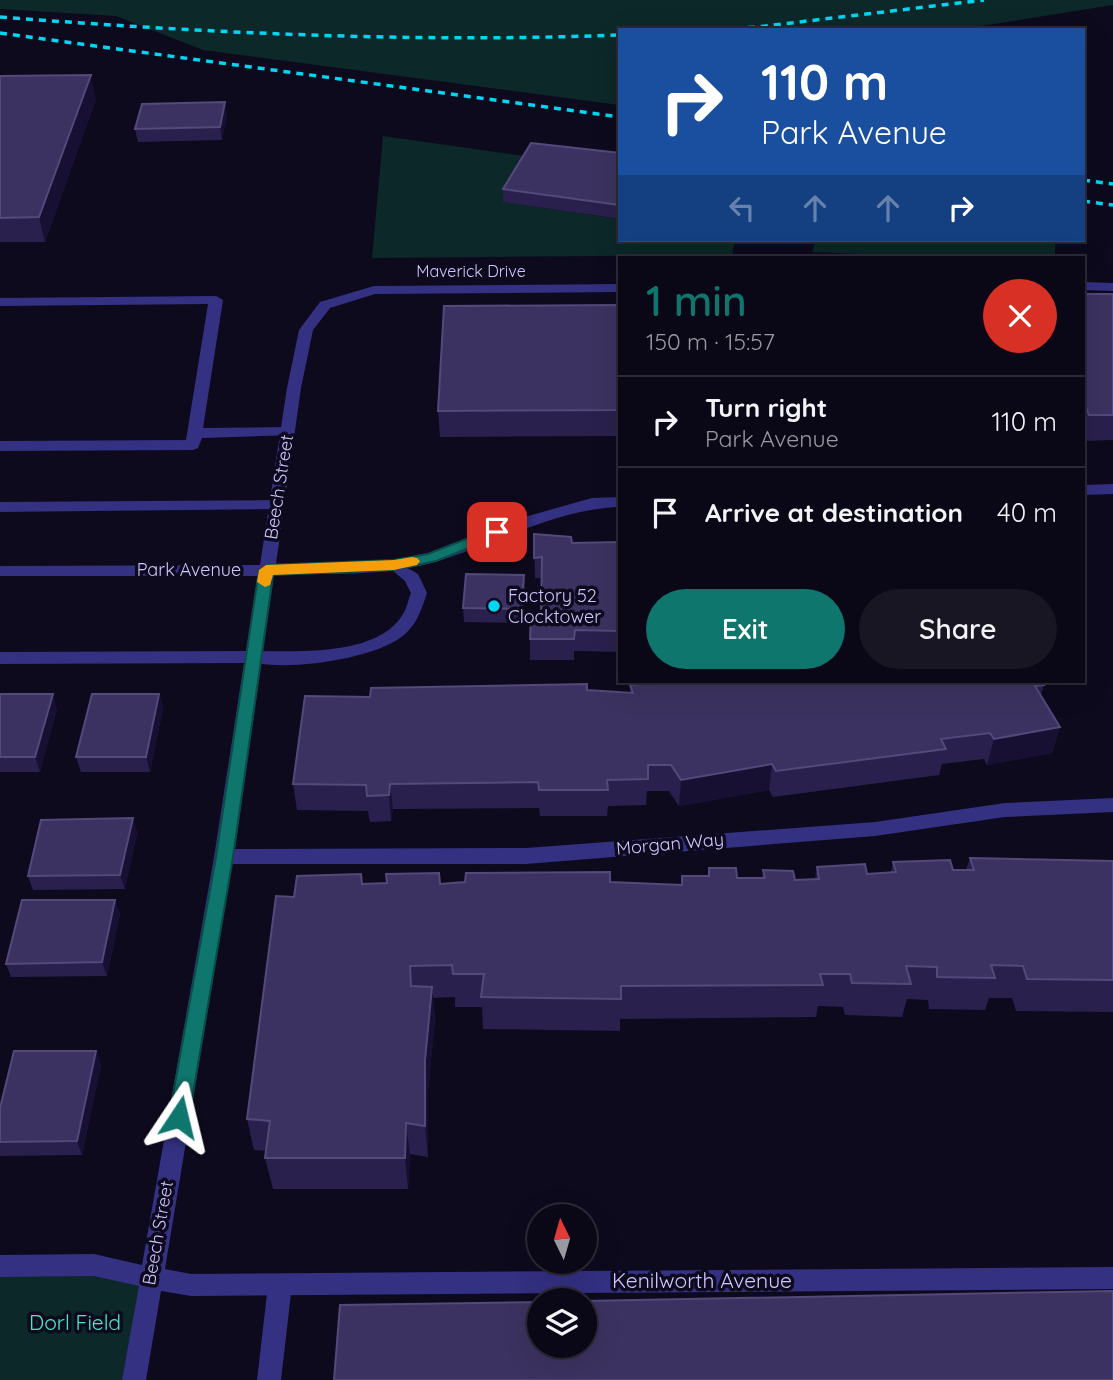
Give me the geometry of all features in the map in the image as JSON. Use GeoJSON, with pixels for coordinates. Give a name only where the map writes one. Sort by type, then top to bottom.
{"type":"FeatureCollection","features":[{"type":"Feature","properties":{"kind":"street"},"geometry":{"type":"LineString","coordinates":[[1085,286],[1113,287]]}},
{"type":"Feature","properties":{"kind":"street","name":"Maverick Drive"},"geometry":{"type":"LineString","coordinates":[[325,305],[374,290],[618,288]]}},
{"type":"Feature","properties":{"kind":"street"},"geometry":{"type":"LineString","coordinates":[[0,302],[216,300],[193,445],[0,446]]}},
{"type":"Feature","properties":{"kind":"street","name":"Beech Street"},"geometry":{"type":"LineString","coordinates":[[134,1380],[225,857],[266,570],[306,330],[325,305]]}},
{"type":"Feature","properties":{"kind":"street"},"geometry":{"type":"LineString","coordinates":[[195,433],[288,432]]}},
{"type":"Feature","properties":{"kind":"street"},"geometry":{"type":"LineString","coordinates":[[1085,490],[1113,489]]}},
{"type":"Feature","properties":{"kind":"street","name":"Park Avenue"},"geometry":{"type":"LineString","coordinates":[[0,571],[266,570],[394,565],[431,558],[520,524],[592,503],[618,502]]}},
{"type":"Feature","properties":{"kind":"street"},"geometry":{"type":"LineString","coordinates":[[0,507],[276,505]]}},
{"type":"Feature","properties":{"kind":"street"},"geometry":{"type":"LineString","coordinates":[[0,659],[318,657],[356,650],[385,640],[409,619],[419,593],[412,578],[394,565]]}},
{"type":"Feature","properties":{"kind":"street","name":"Morgan Way"},"geometry":{"type":"LineString","coordinates":[[225,857],[526,856],[875,829],[1005,810],[1113,805]]}},
{"type":"Feature","properties":{"kind":"street","name":"Kenilworth Avenue"},"geometry":{"type":"LineString","coordinates":[[0,1266],[94,1265],[191,1285],[1113,1278]]}},
{"type":"Feature","properties":{"kind":"street"},"geometry":{"type":"LineString","coordinates":[[269,1380],[281,1285]]}},
{"type":"Feature","properties":{"kind":"green space"},"geometry":{"type":"Polygon","coordinates":[[[0,0],[1113,0],[1113,5],[969,28],[618,28],[618,105],[203,50],[116,16],[0,9],[0,0]]]}},
{"type":"Feature","properties":{"kind":"green space"},"geometry":{"type":"Polygon","coordinates":[[[383,136],[531,157],[504,202],[618,219],[618,242],[735,242],[732,255],[372,258],[383,136]]]}},
{"type":"Feature","properties":{"kind":"green space"},"geometry":{"type":"Polygon","coordinates":[[[815,242],[1055,242],[1055,256],[914,256],[812,252],[815,242]]]}},
{"type":"Feature","properties":{"kind":"green space","name":"Dorl Field"},"geometry":{"type":"Polygon","coordinates":[[[0,1266],[150,1278],[134,1380],[0,1380],[0,1266]]]}},
{"type":"Feature","properties":{"kind":"building"},"geometry":{"type":"Polygon","coordinates":[[[91,75],[39,217],[0,218],[0,76],[91,75]]]}},
{"type":"Feature","properties":{"kind":"building"},"geometry":{"type":"Polygon","coordinates":[[[225,102],[220,127],[135,129],[142,104],[225,102]]]}},
{"type":"Feature","properties":{"kind":"building"},"geometry":{"type":"Polygon","coordinates":[[[531,143],[618,153],[618,205],[503,189],[531,143]]]}},
{"type":"Feature","properties":{"kind":"building"},"geometry":{"type":"Polygon","coordinates":[[[1085,294],[1113,294],[1113,415],[1089,415],[1085,404],[1085,294]]]}},
{"type":"Feature","properties":{"kind":"building"},"geometry":{"type":"Polygon","coordinates":[[[618,305],[618,410],[438,411],[444,306],[618,305]]]}},
{"type":"Feature","properties":{"kind":"building"},"geometry":{"type":"Polygon","coordinates":[[[534,534],[571,537],[572,543],[618,542],[618,631],[575,630],[574,639],[530,639],[531,614],[541,614],[542,557],[534,558],[534,534]]]}},
{"type":"Feature","properties":{"kind":"building"},"geometry":{"type":"Polygon","coordinates":[[[466,574],[524,575],[522,609],[463,608],[466,574]]]}},
{"type":"Feature","properties":{"kind":"building"},"geometry":{"type":"Polygon","coordinates":[[[1042,683],[1044,685],[1035,686],[1060,727],[994,739],[990,733],[941,739],[946,749],[776,771],[772,764],[681,780],[671,765],[648,765],[648,779],[607,780],[608,790],[539,790],[538,782],[390,784],[389,795],[367,796],[366,785],[293,784],[305,696],[370,697],[371,688],[587,684],[587,690],[633,693],[630,685],[1042,683]]]}},
{"type":"Feature","properties":{"kind":"building"},"geometry":{"type":"Polygon","coordinates":[[[0,694],[53,694],[35,757],[0,757],[0,694]]]}},
{"type":"Feature","properties":{"kind":"building"},"geometry":{"type":"Polygon","coordinates":[[[92,694],[159,694],[146,757],[76,757],[92,694]]]}},
{"type":"Feature","properties":{"kind":"building"},"geometry":{"type":"Polygon","coordinates":[[[133,818],[120,875],[28,876],[41,820],[133,818]]]}},
{"type":"Feature","properties":{"kind":"building"},"geometry":{"type":"Polygon","coordinates":[[[970,858],[1113,861],[1113,980],[1027,979],[1023,966],[991,965],[995,978],[937,977],[937,967],[906,966],[911,984],[852,983],[850,974],[820,974],[823,985],[621,986],[621,999],[481,997],[484,974],[453,974],[452,965],[410,966],[411,986],[432,987],[425,1060],[425,1126],[406,1123],[405,1158],[265,1158],[270,1121],[247,1119],[276,896],[294,897],[297,876],[361,874],[362,884],[387,883],[386,874],[439,873],[440,884],[465,882],[466,873],[610,872],[610,882],[682,885],[682,876],[709,876],[709,868],[736,868],[737,878],[765,878],[763,870],[793,871],[795,880],[819,879],[817,867],[865,864],[867,874],[896,872],[893,862],[950,860],[953,870],[974,870],[970,858]]]}},
{"type":"Feature","properties":{"kind":"building"},"geometry":{"type":"Polygon","coordinates":[[[22,900],[115,900],[102,962],[6,964],[22,900]]]}},
{"type":"Feature","properties":{"kind":"building"},"geometry":{"type":"Polygon","coordinates":[[[14,1051],[96,1051],[77,1141],[0,1142],[0,1108],[14,1051]]]}},
{"type":"Feature","properties":{"kind":"building"},"geometry":{"type":"Polygon","coordinates":[[[1113,1291],[1113,1380],[334,1380],[340,1305],[527,1302],[527,1358],[597,1358],[597,1301],[1113,1291]]]}},
{"type":"Feature","properties":{"kind":"railway"},"geometry":{"type":"LineString","coordinates":[[741,28],[984,0]]}},
{"type":"Feature","properties":{"kind":"railway"},"geometry":{"type":"LineString","coordinates":[[0,17],[310,35],[465,38],[618,35]]}},
{"type":"Feature","properties":{"kind":"railway"},"geometry":{"type":"LineString","coordinates":[[0,33],[618,117]]}},
{"type":"Feature","properties":{"kind":"railway"},"geometry":{"type":"LineString","coordinates":[[1085,180],[1113,184]]}},
{"type":"Feature","properties":{"kind":"railway"},"geometry":{"type":"LineString","coordinates":[[1085,201],[1113,205]]}},
{"type":"Feature","properties":{"kind":"slow traffic"},"geometry":{"type":"LineString","coordinates":[[265,582],[266,570],[394,565],[412,561]]}},
{"type":"Feature","properties":{"kind":"place","name":"Factory 52 Clocktower"},"geometry":{"type":"Point","coordinates":[494,606]}},
{"type":"Feature","properties":{"kind":"route"},"geometry":{"type":"LineString","coordinates":[[179,1117],[225,857],[266,570],[394,565],[431,558],[497,532]]}}]}
